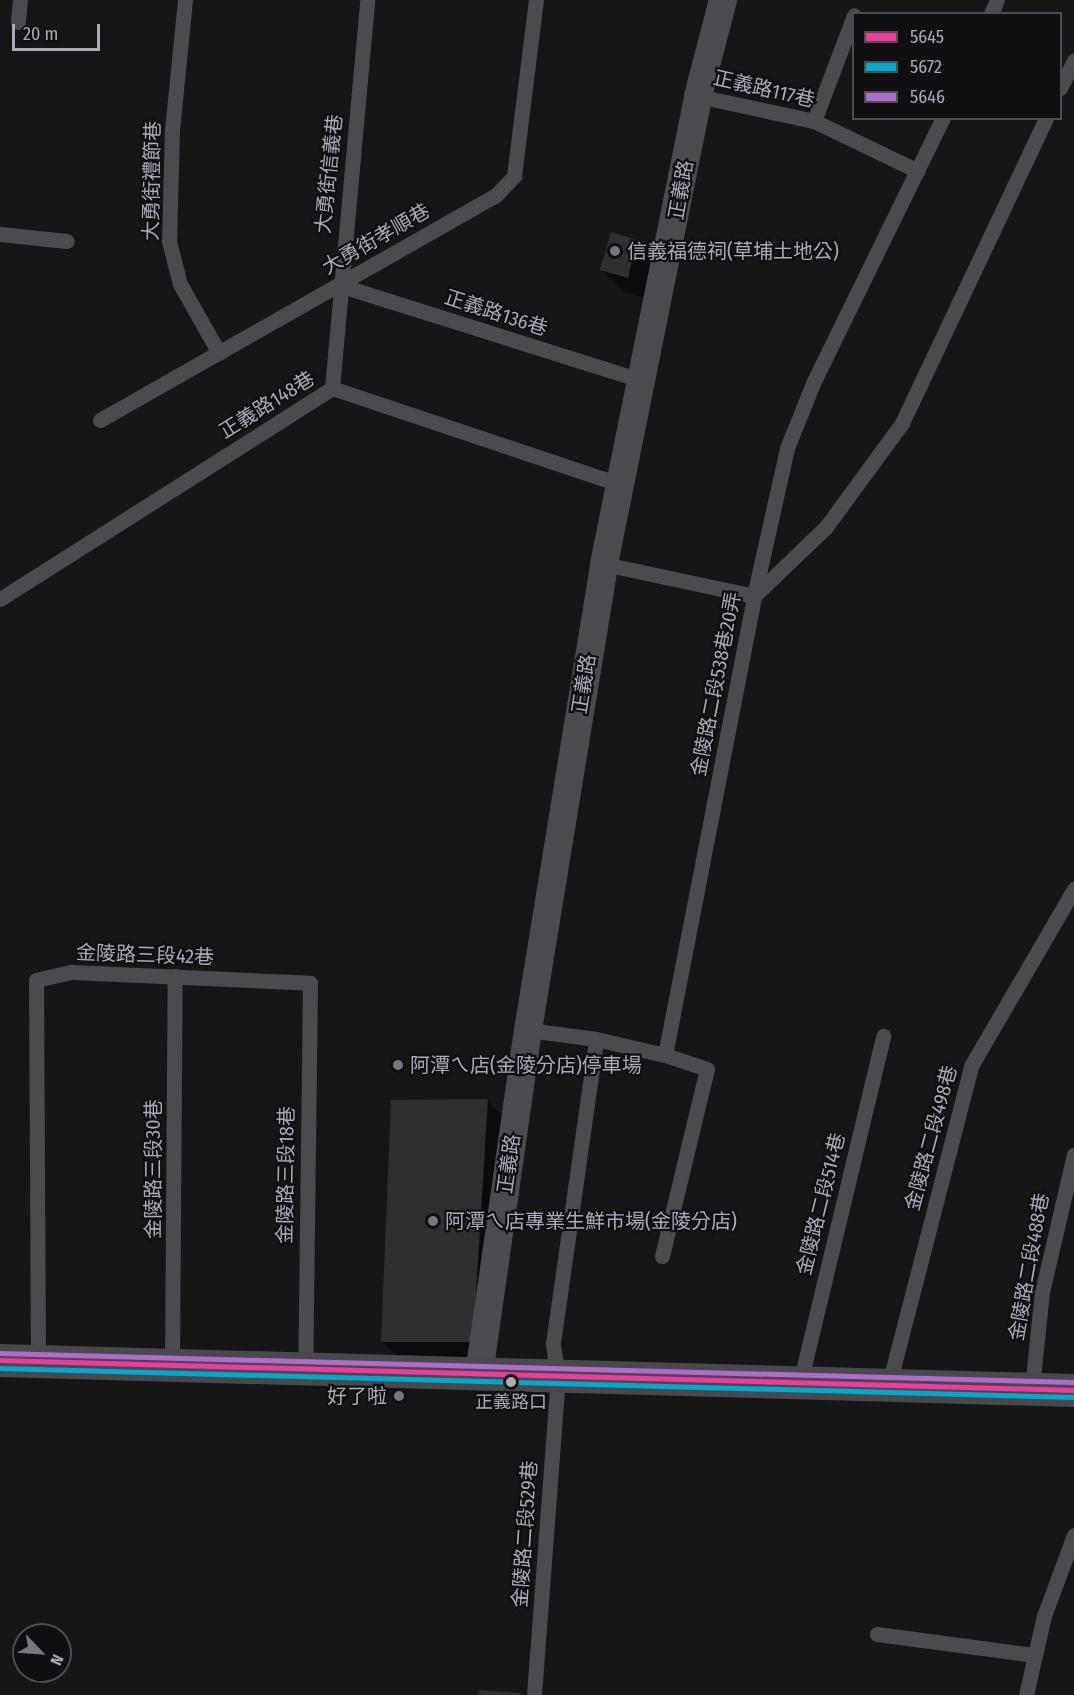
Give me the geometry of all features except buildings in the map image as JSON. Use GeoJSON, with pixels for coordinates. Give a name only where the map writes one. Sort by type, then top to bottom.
{"type":"FeatureCollection","features":[{"type":"Feature","properties":{"kind":"main road"},"geometry":{"type":"LineString","coordinates":[[0,1360],[172,1362],[479,1374],[1074,1390]]}},
{"type":"Feature","properties":{"kind":"street","name":"正義路"},"geometry":{"type":"LineString","coordinates":[[479,1374],[528,1030],[604,564],[698,96],[723,0]]}},
{"type":"Feature","properties":{"kind":"lane"},"geometry":{"type":"LineString","coordinates":[[18,22],[20,0]]}},
{"type":"Feature","properties":{"kind":"lane","name":"大勇街禮節巷"},"geometry":{"type":"LineString","coordinates":[[185,0],[172,130],[169,241],[180,284],[219,353]]}},
{"type":"Feature","properties":{"kind":"lane","name":"大勇街信義巷"},"geometry":{"type":"LineString","coordinates":[[332,388],[339,285],[367,0]]}},
{"type":"Feature","properties":{"kind":"lane","name":"大勇街孝順巷"},"geometry":{"type":"LineString","coordinates":[[100,420],[495,196],[514,176],[536,0]]}},
{"type":"Feature","properties":{"kind":"lane"},"geometry":{"type":"LineString","coordinates":[[814,121],[852,19]]}},
{"type":"Feature","properties":{"kind":"lane"},"geometry":{"type":"LineString","coordinates":[[1062,84],[1074,60]]}},
{"type":"Feature","properties":{"kind":"lane","name":"正義路117巷"},"geometry":{"type":"LineString","coordinates":[[698,96],[814,121],[918,171]]}},
{"type":"Feature","properties":{"kind":"lane","name":"金陵路二段538巷20弄"},"geometry":{"type":"LineString","coordinates":[[665,1055],[754,596],[787,448],[814,381],[942,120]]}},
{"type":"Feature","properties":{"kind":"lane"},"geometry":{"type":"LineString","coordinates":[[604,564],[754,596],[825,527],[902,423],[1045,120]]}},
{"type":"Feature","properties":{"kind":"lane"},"geometry":{"type":"LineString","coordinates":[[0,234],[67,241]]}},
{"type":"Feature","properties":{"kind":"lane","name":"正義路136巷"},"geometry":{"type":"LineString","coordinates":[[339,285],[641,380]]}},
{"type":"Feature","properties":{"kind":"lane","name":"正義路148巷"},"geometry":{"type":"LineString","coordinates":[[0,599],[332,388],[619,484]]}},
{"type":"Feature","properties":{"kind":"lane","name":"金陵路二段498巷"},"geometry":{"type":"LineString","coordinates":[[889,1384],[971,1066],[1074,889]]}},
{"type":"Feature","properties":{"kind":"lane","name":"金陵路三段42巷"},"geometry":{"type":"LineString","coordinates":[[38,1360],[36,980],[72,972],[310,983]]}},
{"type":"Feature","properties":{"kind":"lane","name":"金陵路三段30巷"},"geometry":{"type":"LineString","coordinates":[[172,1362],[176,976]]}},
{"type":"Feature","properties":{"kind":"lane","name":"金陵路三段18巷"},"geometry":{"type":"LineString","coordinates":[[305,1367],[310,983]]}},
{"type":"Feature","properties":{"kind":"lane"},"geometry":{"type":"LineString","coordinates":[[528,1030],[596,1039],[665,1055],[707,1069],[662,1256]]}},
{"type":"Feature","properties":{"kind":"lane","name":"金陵路二段514巷"},"geometry":{"type":"LineString","coordinates":[[800,1383],[883,1036]]}},
{"type":"Feature","properties":{"kind":"lane","name":"金陵路二段529巷"},"geometry":{"type":"LineString","coordinates":[[534,1695],[558,1376],[553,1343],[596,1039]]}},
{"type":"Feature","properties":{"kind":"lane","name":"金陵路二段488巷"},"geometry":{"type":"LineString","coordinates":[[1032,1388],[1042,1292],[1074,1155]]}},
{"type":"Feature","properties":{"kind":"lane"},"geometry":{"type":"LineString","coordinates":[[1026,1695],[1044,1616],[1074,1535]]}},
{"type":"Feature","properties":{"kind":"lane"},"geometry":{"type":"LineString","coordinates":[[877,1634],[1035,1655]]}},
{"type":"Feature","properties":{"kind":"transit line","name":"5646"},"geometry":{"type":"LineString","coordinates":[[0,1353],[1074,1382]]}},
{"type":"Feature","properties":{"kind":"transit line","name":"5645"},"geometry":{"type":"LineString","coordinates":[[0,1360],[1074,1390]]}},
{"type":"Feature","properties":{"kind":"transit line","name":"5672"},"geometry":{"type":"LineString","coordinates":[[0,1368],[1074,1397]]}},
{"type":"Feature","properties":{"kind":"place","name":"信義福德祠(草埔土地公)"},"geometry":{"type":"Point","coordinates":[615,251]}},
{"type":"Feature","properties":{"kind":"place","name":"阿潭ㄟ店(金陵分店)停車場"},"geometry":{"type":"Point","coordinates":[398,1065]}},
{"type":"Feature","properties":{"kind":"place","name":"阿潭ㄟ店專業生鮮市場(金陵分店)"},"geometry":{"type":"Point","coordinates":[433,1221]}},
{"type":"Feature","properties":{"kind":"place","name":"正義路口"},"geometry":{"type":"Point","coordinates":[511,1382]}},
{"type":"Feature","properties":{"kind":"place","name":"好了啦"},"geometry":{"type":"Point","coordinates":[399,1396]}}]}
